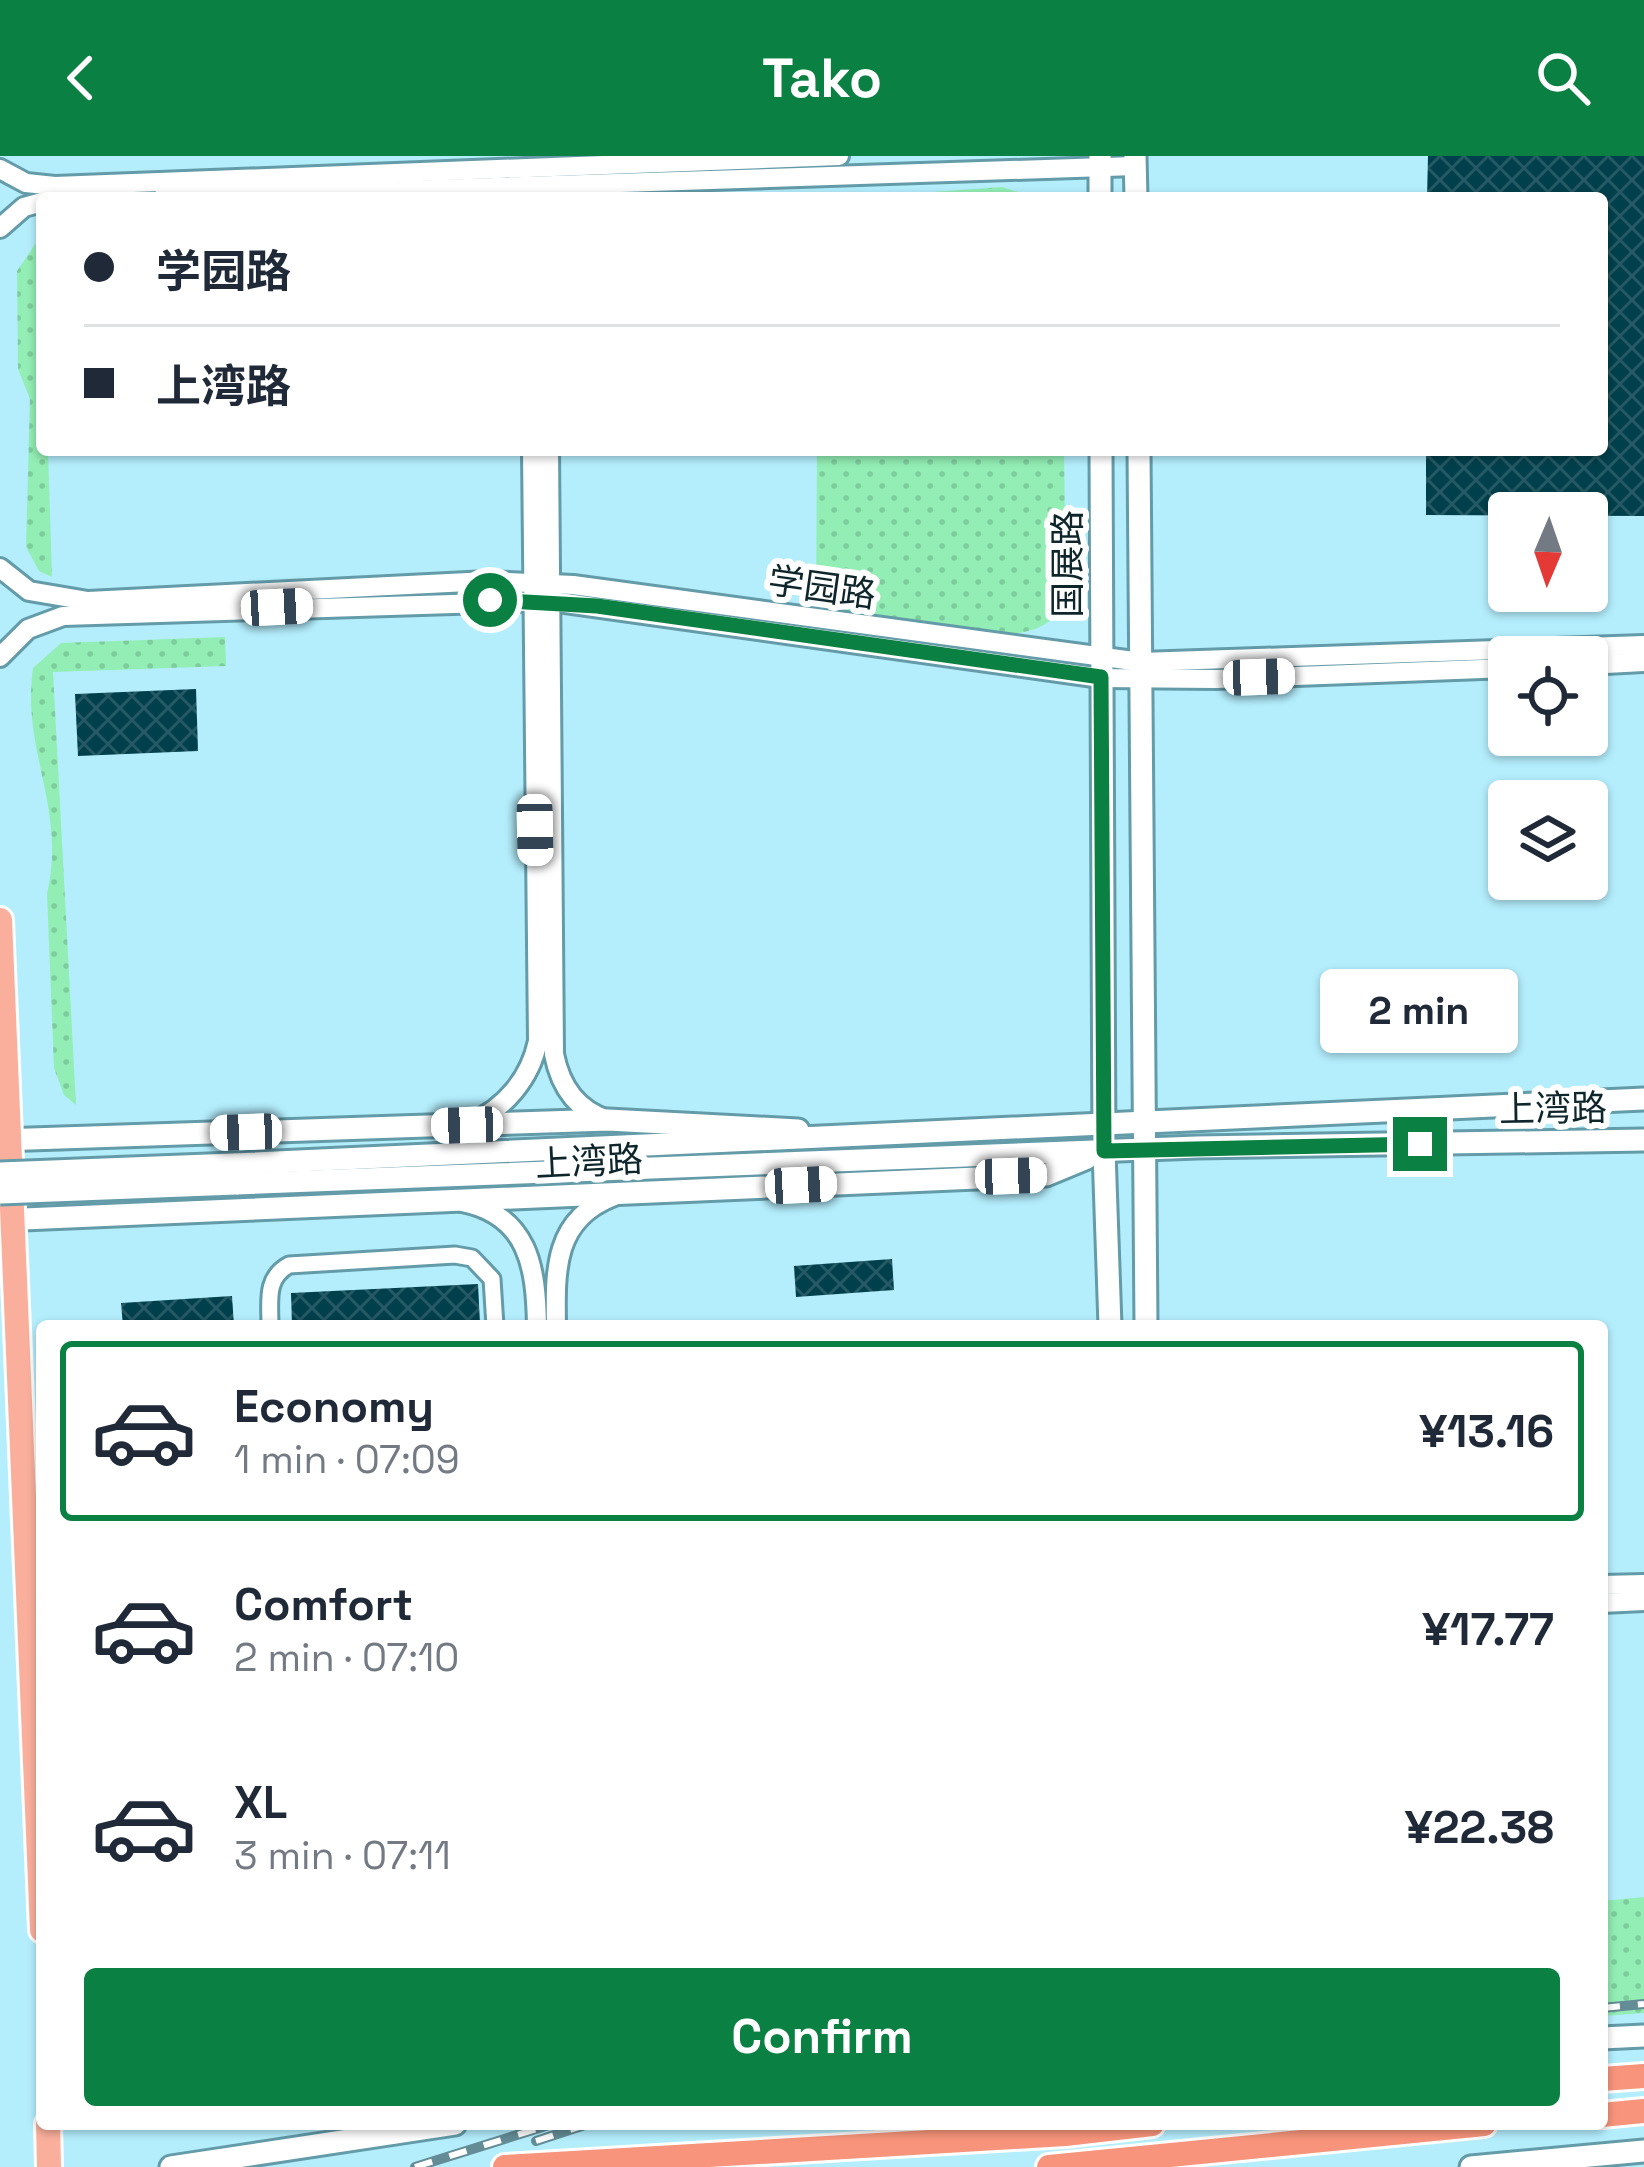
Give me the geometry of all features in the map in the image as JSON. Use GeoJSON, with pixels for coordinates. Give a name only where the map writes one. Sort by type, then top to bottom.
{"type":"FeatureCollection","features":[{"type":"Feature","properties":{"kind":"highway"},"geometry":{"type":"LineString","coordinates":[[1608,2079],[1644,2076]]}},
{"type":"Feature","properties":{"kind":"highway"},"geometry":{"type":"LineString","coordinates":[[1608,2114],[1644,2111]]}},
{"type":"Feature","properties":{"kind":"highway"},"geometry":{"type":"LineString","coordinates":[[505,2167],[1063,2130]]}},
{"type":"Feature","properties":{"kind":"highway"},"geometry":{"type":"LineString","coordinates":[[1049,2167],[1150,2163],[1407,2130]]}},
{"type":"Feature","properties":{"kind":"main road"},"geometry":{"type":"LineString","coordinates":[[1100,161],[1100,192]]}},
{"type":"Feature","properties":{"kind":"main road"},"geometry":{"type":"LineString","coordinates":[[1135,161],[1136,192]]}},
{"type":"Feature","properties":{"kind":"main road","name":"国展路"},"geometry":{"type":"LineString","coordinates":[[1101,456],[1104,1151],[1111,1320]]}},
{"type":"Feature","properties":{"kind":"main road","name":"国展路"},"geometry":{"type":"LineString","coordinates":[[1138,456],[1147,1320]]}},
{"type":"Feature","properties":{"kind":"main road"},"geometry":{"type":"LineString","coordinates":[[0,920],[7,1220],[36,1686]]}},
{"type":"Feature","properties":{"kind":"main road","name":"上湾路"},"geometry":{"type":"LineString","coordinates":[[0,1193],[840,1134],[1644,1099]]}},
{"type":"Feature","properties":{"kind":"main road","name":"上湾路"},"geometry":{"type":"LineString","coordinates":[[5,1140],[608,1120],[840,1134]]}},
{"type":"Feature","properties":{"kind":"main road","name":"上湾路"},"geometry":{"type":"LineString","coordinates":[[0,1173],[235,1174],[1644,1140]]}},
{"type":"Feature","properties":{"kind":"main road","name":"上湾路"},"geometry":{"type":"LineString","coordinates":[[7,1220],[1046,1175],[1104,1151]]}},
{"type":"Feature","properties":{"kind":"main road"},"geometry":{"type":"LineString","coordinates":[[1608,2038],[1644,2036]]}},
{"type":"Feature","properties":{"kind":"main road"},"geometry":{"type":"LineString","coordinates":[[48,2130],[50,2167]]}},
{"type":"Feature","properties":{"kind":"main road"},"geometry":{"type":"LineString","coordinates":[[171,2167],[415,2130]]}},
{"type":"Feature","properties":{"kind":"main road"},"geometry":{"type":"LineString","coordinates":[[1108,2130],[1108,2164]]}},
{"type":"Feature","properties":{"kind":"main road"},"geometry":{"type":"LineString","coordinates":[[1150,2163],[1152,2130]]}},
{"type":"Feature","properties":{"kind":"main road"},"geometry":{"type":"LineString","coordinates":[[1471,2167],[1644,2151]]}},
{"type":"Feature","properties":{"kind":"street"},"geometry":{"type":"LineString","coordinates":[[269,192],[838,156]]}},
{"type":"Feature","properties":{"kind":"street"},"geometry":{"type":"LineString","coordinates":[[0,169],[26,183],[56,186],[1135,161]]}},
{"type":"Feature","properties":{"kind":"street"},"geometry":{"type":"LineString","coordinates":[[0,228],[24,207],[36,204]]}},
{"type":"Feature","properties":{"kind":"street"},"geometry":{"type":"LineString","coordinates":[[532,456],[542,592],[554,1054],[558,1073],[577,1102],[608,1120]]}},
{"type":"Feature","properties":{"kind":"street"},"geometry":{"type":"LineString","coordinates":[[467,1125],[510,1096],[527,1075],[538,1041],[542,592],[549,456]]}},
{"type":"Feature","properties":{"kind":"street","name":"学园路"},"geometry":{"type":"LineString","coordinates":[[0,568],[28,591],[88,601],[542,592],[1101,669],[1488,668]]}},
{"type":"Feature","properties":{"kind":"street","name":"学园路"},"geometry":{"type":"LineString","coordinates":[[0,658],[28,628],[63,616],[542,592]]}},
{"type":"Feature","properties":{"kind":"street","name":"学园路"},"geometry":{"type":"LineString","coordinates":[[1141,670],[1644,645]]}},
{"type":"Feature","properties":{"kind":"street"},"geometry":{"type":"LineString","coordinates":[[1608,663],[1644,662]]}},
{"type":"Feature","properties":{"kind":"street"},"geometry":{"type":"LineString","coordinates":[[556,1320],[557,1263],[564,1236],[581,1213],[620,1193]]}},
{"type":"Feature","properties":{"kind":"street"},"geometry":{"type":"LineString","coordinates":[[458,1201],[502,1218],[528,1248],[537,1282],[537,1320]]}},
{"type":"Feature","properties":{"kind":"street"},"geometry":{"type":"LineString","coordinates":[[270,1320],[270,1286],[289,1265],[455,1255],[472,1258],[492,1280],[495,1320]]}},
{"type":"Feature","properties":{"kind":"street"},"geometry":{"type":"LineString","coordinates":[[29,1564],[36,1580]]}},
{"type":"Feature","properties":{"kind":"street"},"geometry":{"type":"LineString","coordinates":[[1608,1585],[1644,1584]]}},
{"type":"Feature","properties":{"kind":"street"},"geometry":{"type":"LineString","coordinates":[[1608,1603],[1644,1601]]}},
{"type":"Feature","properties":{"kind":"green space"},"geometry":{"type":"Polygon","coordinates":[[[1002,187],[1018,192],[933,192],[1002,187]]]}},
{"type":"Feature","properties":{"kind":"green space"},"geometry":{"type":"Polygon","coordinates":[[[36,243],[36,456],[48,456],[52,577],[39,571],[26,547],[30,399],[18,369],[17,271],[36,243]]]}},
{"type":"Feature","properties":{"kind":"green space"},"geometry":{"type":"Polygon","coordinates":[[[817,456],[1064,456],[1066,600],[1040,627],[1002,635],[816,607],[817,456]]]}},
{"type":"Feature","properties":{"kind":"green space"},"geometry":{"type":"Polygon","coordinates":[[[225,637],[226,666],[53,672],[76,1105],[64,1095],[54,1068],[47,894],[52,834],[33,726],[33,668],[61,643],[225,637]]]}},
{"type":"Feature","properties":{"kind":"green space"},"geometry":{"type":"Polygon","coordinates":[[[1644,1897],[1644,2013],[1608,2016],[1608,1900],[1644,1897]]]}},
{"type":"Feature","properties":{"kind":"building"},"geometry":{"type":"Polygon","coordinates":[[[1428,156],[1644,156],[1644,516],[1608,516],[1608,492],[1488,492],[1488,515],[1426,515],[1426,456],[1608,456],[1608,192],[1427,192],[1428,156]]]}},
{"type":"Feature","properties":{"kind":"building"},"geometry":{"type":"Polygon","coordinates":[[[196,689],[198,751],[78,756],[75,694],[196,689]]]}},
{"type":"Feature","properties":{"kind":"building"},"geometry":{"type":"Polygon","coordinates":[[[892,1259],[894,1290],[796,1297],[794,1266],[892,1259]]]}},
{"type":"Feature","properties":{"kind":"building"},"geometry":{"type":"Polygon","coordinates":[[[478,1284],[480,1320],[292,1320],[291,1293],[478,1284]]]}},
{"type":"Feature","properties":{"kind":"building"},"geometry":{"type":"Polygon","coordinates":[[[232,1296],[234,1320],[122,1320],[121,1303],[232,1296]]]}},
{"type":"Feature","properties":{"kind":"railway"},"geometry":{"type":"LineString","coordinates":[[1608,2007],[1644,2004]]}},
{"type":"Feature","properties":{"kind":"railway"},"geometry":{"type":"LineString","coordinates":[[415,2167],[533,2130]]}},
{"type":"Feature","properties":{"kind":"railway"},"geometry":{"type":"LineString","coordinates":[[536,2141],[570,2130]]}},
{"type":"Feature","properties":{"kind":"route"},"geometry":{"type":"LineString","coordinates":[[490,600],[597,606],[1101,677],[1104,1151],[1420,1144]]}}]}
